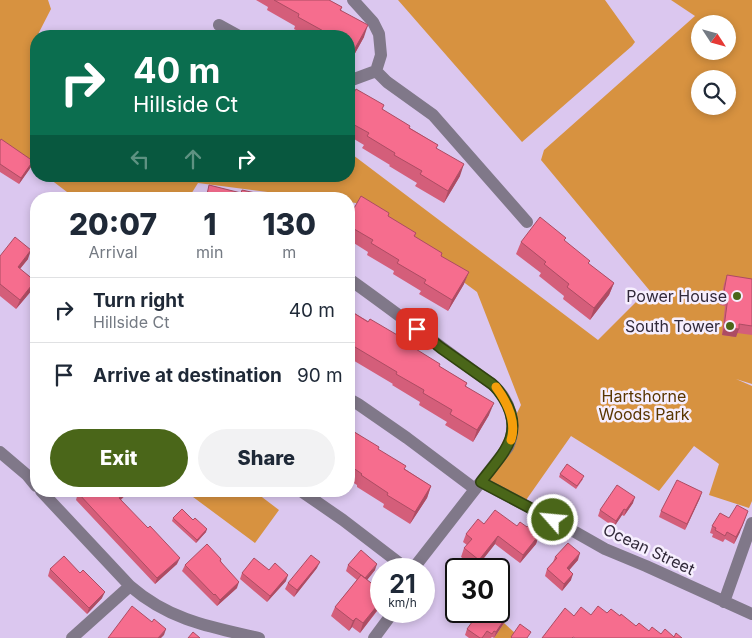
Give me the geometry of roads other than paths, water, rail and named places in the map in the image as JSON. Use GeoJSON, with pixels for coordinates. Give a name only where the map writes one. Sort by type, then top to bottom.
{"type":"FeatureCollection","features":[{"type":"Feature","properties":{"kind":"street"},"geometry":{"type":"LineString","coordinates":[[353,0],[373,22],[379,34],[380,55],[376,71]]}},
{"type":"Feature","properties":{"kind":"street"},"geometry":{"type":"LineString","coordinates":[[219,25],[228,30]]}},
{"type":"Feature","properties":{"kind":"street"},"geometry":{"type":"LineString","coordinates":[[355,79],[376,71]]}},
{"type":"Feature","properties":{"kind":"street"},"geometry":{"type":"LineString","coordinates":[[376,71],[387,82],[433,114],[526,222]]}},
{"type":"Feature","properties":{"kind":"street"},"geometry":{"type":"LineString","coordinates":[[355,283],[497,388],[508,405],[513,421],[513,434],[508,447],[422,558]]}},
{"type":"Feature","properties":{"kind":"street","name":"Ocean Street"},"geometry":{"type":"LineString","coordinates":[[355,402],[478,486],[568,528],[606,549],[752,614]]}},
{"type":"Feature","properties":{"kind":"street"},"geometry":{"type":"LineString","coordinates":[[0,452],[30,479]]}},
{"type":"Feature","properties":{"kind":"street"},"geometry":{"type":"LineString","coordinates":[[47,497],[130,586],[144,598],[178,616],[220,629],[259,638]]}},
{"type":"Feature","properties":{"kind":"street"},"geometry":{"type":"LineString","coordinates":[[310,497],[393,558]]}},
{"type":"Feature","properties":{"kind":"street"},"geometry":{"type":"LineString","coordinates":[[724,602],[752,523]]}},
{"type":"Feature","properties":{"kind":"street"},"geometry":{"type":"LineString","coordinates":[[72,638],[130,586]]}},
{"type":"Feature","properties":{"kind":"street"},"geometry":{"type":"LineString","coordinates":[[374,638],[385,623]]}},
{"type":"Feature","properties":{"kind":"place","name":"Power House"},"geometry":{"type":"Point","coordinates":[737,296]}},
{"type":"Feature","properties":{"kind":"place","name":"South Tower"},"geometry":{"type":"Point","coordinates":[730,326]}},
{"type":"Feature","properties":{"kind":"park label","name":"Hartshorne Woods Park"},"geometry":{"type":"Point","coordinates":[644,405]}}]}
